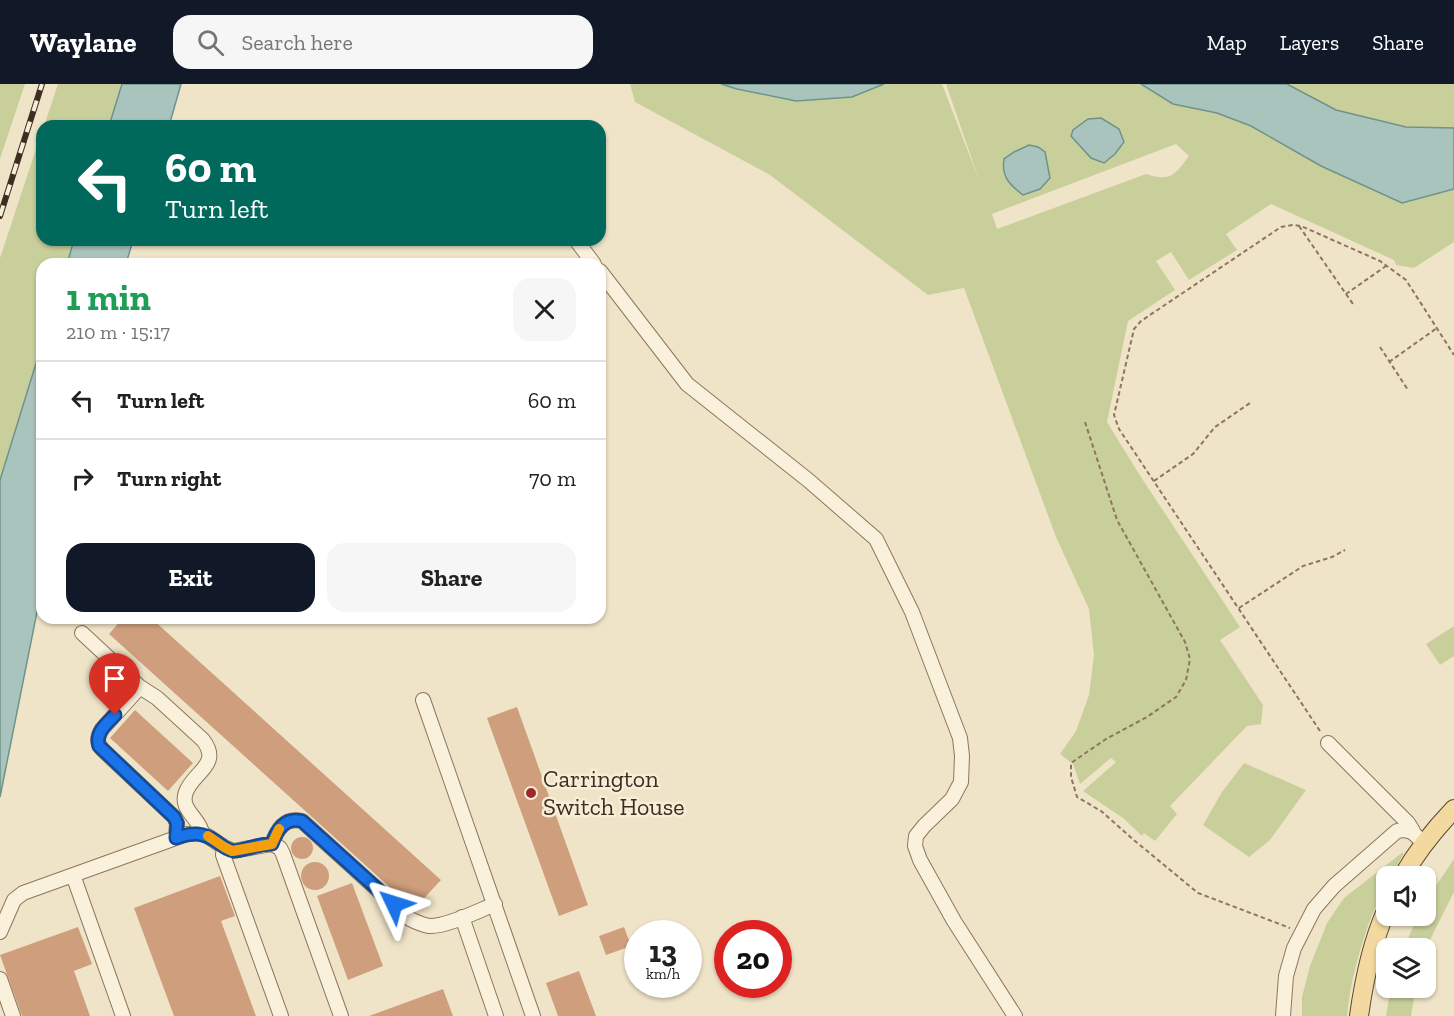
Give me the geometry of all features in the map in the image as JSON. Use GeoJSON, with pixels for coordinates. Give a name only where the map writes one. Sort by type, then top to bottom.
{"type":"FeatureCollection","features":[{"type":"Feature","properties":{"kind":"main road"},"geometry":{"type":"LineString","coordinates":[[1409,866],[1418,837],[1437,827],[1454,809]]}},
{"type":"Feature","properties":{"kind":"main road"},"geometry":{"type":"LineString","coordinates":[[1359,1016],[1367,966],[1380,926]]}},
{"type":"Feature","properties":{"kind":"street"},"geometry":{"type":"LineString","coordinates":[[606,279],[687,384],[808,480],[876,539],[912,612],[960,738],[961,782],[952,799],[916,836],[915,846],[920,860],[954,921],[1015,1016]]}},
{"type":"Feature","properties":{"kind":"street"},"geometry":{"type":"LineString","coordinates":[[82,633],[140,687],[157,698],[208,747],[210,756],[208,763],[190,784],[184,797],[188,812],[199,825],[202,833]]}},
{"type":"Feature","properties":{"kind":"street"},"geometry":{"type":"LineString","coordinates":[[140,687],[102,729],[98,741],[99,746],[174,817],[177,823],[176,838]]}},
{"type":"Feature","properties":{"kind":"street"},"geometry":{"type":"LineString","coordinates":[[423,700],[532,1013],[517,1016]]}},
{"type":"Feature","properties":{"kind":"street"},"geometry":{"type":"LineString","coordinates":[[1328,743],[1408,823],[1418,837]]}},
{"type":"Feature","properties":{"kind":"street"},"geometry":{"type":"LineString","coordinates":[[272,844],[281,826],[294,819],[302,821],[418,924],[439,925],[495,904]]}},
{"type":"Feature","properties":{"kind":"street"},"geometry":{"type":"LineString","coordinates":[[1283,1016],[1286,976],[1294,948],[1314,909],[1334,886],[1397,831],[1405,829],[1418,837]]}},
{"type":"Feature","properties":{"kind":"street"},"geometry":{"type":"LineString","coordinates":[[0,932],[11,905],[18,895],[187,834],[202,833],[232,851],[272,844],[280,848],[283,854],[341,1016]]}},
{"type":"Feature","properties":{"kind":"street"},"geometry":{"type":"LineString","coordinates":[[224,847],[223,855],[281,1016]]}},
{"type":"Feature","properties":{"kind":"street"},"geometry":{"type":"LineString","coordinates":[[73,875],[123,1016]]}},
{"type":"Feature","properties":{"kind":"street"},"geometry":{"type":"LineString","coordinates":[[462,917],[496,1016]]}},
{"type":"Feature","properties":{"kind":"street"},"geometry":{"type":"LineString","coordinates":[[0,979],[13,1016]]}},
{"type":"Feature","properties":{"kind":"path"},"geometry":{"type":"LineString","coordinates":[[1298,226],[1353,304]]}},
{"type":"Feature","properties":{"kind":"path"},"geometry":{"type":"LineString","coordinates":[[1328,743],[1119,429],[1114,415],[1134,329],[1141,321],[1281,227],[1298,226],[1380,261],[1406,280],[1454,355]]}},
{"type":"Feature","properties":{"kind":"path"},"geometry":{"type":"LineString","coordinates":[[1346,294],[1386,266]]}},
{"type":"Feature","properties":{"kind":"path"},"geometry":{"type":"LineString","coordinates":[[1389,362],[1437,328]]}},
{"type":"Feature","properties":{"kind":"path"},"geometry":{"type":"LineString","coordinates":[[1380,347],[1408,390]]}},
{"type":"Feature","properties":{"kind":"path"},"geometry":{"type":"LineString","coordinates":[[1154,482],[1193,454],[1215,427],[1250,403]]}},
{"type":"Feature","properties":{"kind":"path"},"geometry":{"type":"LineString","coordinates":[[1085,423],[1118,520],[1185,642],[1190,659],[1186,680],[1176,697],[1071,763],[1071,777],[1077,797],[1101,811],[1198,893],[1302,932]]}},
{"type":"Feature","properties":{"kind":"path"},"geometry":{"type":"LineString","coordinates":[[1239,608],[1303,566],[1332,557],[1345,550]]}},
{"type":"Feature","properties":{"kind":"green space"},"geometry":{"type":"Polygon","coordinates":[[[0,84],[25,84],[0,159],[0,84]]]}},
{"type":"Feature","properties":{"kind":"green space"},"geometry":{"type":"Polygon","coordinates":[[[58,84],[122,84],[111,120],[46,120],[58,84]]]}},
{"type":"Feature","properties":{"kind":"green space"},"geometry":{"type":"Polygon","coordinates":[[[630,84],[721,84],[737,89],[852,97],[884,84],[942,84],[979,180],[946,84],[1141,84],[1173,104],[1217,113],[1251,126],[1321,166],[1402,203],[1454,189],[1454,242],[1414,268],[1396,265],[1394,260],[1271,204],[1226,234],[1237,250],[1189,280],[1171,252],[1156,261],[1175,290],[1128,321],[1107,422],[1240,627],[1220,640],[1263,705],[1261,724],[1247,726],[1170,806],[1177,814],[1155,841],[1144,833],[1142,836],[1123,818],[1083,791],[1116,762],[1111,758],[1080,784],[1073,764],[1060,754],[1076,731],[1089,695],[1094,655],[1089,609],[1056,537],[964,288],[928,295],[770,175],[635,102],[630,84]],[[1176,144],[992,214],[997,229],[1146,174],[1166,177],[1176,172],[1189,156],[1176,144]]]}},
{"type":"Feature","properties":{"kind":"green space"},"geometry":{"type":"Polygon","coordinates":[[[1287,84],[1454,84],[1454,128],[1406,127],[1336,110],[1287,84]]]}},
{"type":"Feature","properties":{"kind":"green space"},"geometry":{"type":"Polygon","coordinates":[[[36,149],[36,246],[72,246],[69,258],[36,258],[36,363],[0,480],[0,258],[36,149]]]}},
{"type":"Feature","properties":{"kind":"green space"},"geometry":{"type":"Polygon","coordinates":[[[1454,626],[1454,656],[1440,665],[1426,644],[1454,626]]]}},
{"type":"Feature","properties":{"kind":"green space"},"geometry":{"type":"Polygon","coordinates":[[[1244,763],[1306,790],[1270,840],[1249,857],[1203,825],[1222,792],[1244,763]]]}},
{"type":"Feature","properties":{"kind":"green space"},"geometry":{"type":"Polygon","coordinates":[[[1403,852],[1397,866],[1385,866],[1403,852]]]}},
{"type":"Feature","properties":{"kind":"green space"},"geometry":{"type":"Polygon","coordinates":[[[1454,859],[1454,892],[1431,938],[1408,938],[1413,926],[1436,926],[1436,886],[1454,859]]]}},
{"type":"Feature","properties":{"kind":"green space"},"geometry":{"type":"Polygon","coordinates":[[[1376,873],[1376,906],[1359,955],[1347,1016],[1302,1016],[1302,997],[1310,966],[1327,923],[1344,898],[1376,873]]]}},
{"type":"Feature","properties":{"kind":"green space"},"geometry":{"type":"Polygon","coordinates":[[[1389,998],[1414,998],[1411,1016],[1386,1016],[1389,998]]]}},
{"type":"Feature","properties":{"kind":"water"},"geometry":{"type":"Polygon","coordinates":[[[122,84],[181,84],[171,120],[111,120],[122,84]]]}},
{"type":"Feature","properties":{"kind":"water"},"geometry":{"type":"Polygon","coordinates":[[[721,84],[884,84],[852,97],[796,101],[721,84]]]}},
{"type":"Feature","properties":{"kind":"water"},"geometry":{"type":"Polygon","coordinates":[[[1141,84],[1287,84],[1336,110],[1406,127],[1454,128],[1454,189],[1402,203],[1321,166],[1251,126],[1217,113],[1173,104],[1141,84]]]}},
{"type":"Feature","properties":{"kind":"water"},"geometry":{"type":"Polygon","coordinates":[[[1101,118],[1119,129],[1124,142],[1104,163],[1091,158],[1071,136],[1073,130],[1088,119],[1101,118]]]}},
{"type":"Feature","properties":{"kind":"water"},"geometry":{"type":"Polygon","coordinates":[[[1029,145],[1045,152],[1050,178],[1040,189],[1023,195],[1005,176],[1003,165],[1004,159],[1029,145]]]}},
{"type":"Feature","properties":{"kind":"water"},"geometry":{"type":"Polygon","coordinates":[[[72,246],[131,246],[128,258],[69,258],[72,246]]]}},
{"type":"Feature","properties":{"kind":"water"},"geometry":{"type":"Polygon","coordinates":[[[36,363],[36,617],[0,797],[0,480],[36,363]]]}},
{"type":"Feature","properties":{"kind":"building"},"geometry":{"type":"Polygon","coordinates":[[[118,624],[158,624],[441,880],[414,909],[109,634],[118,624]]]}},
{"type":"Feature","properties":{"kind":"building","name":"Carrington Switch House"},"geometry":{"type":"Polygon","coordinates":[[[517,707],[588,905],[559,916],[487,718],[517,707]]]}},
{"type":"Feature","properties":{"kind":"building"},"geometry":{"type":"Polygon","coordinates":[[[135,710],[193,763],[168,791],[110,738],[135,710]]]}},
{"type":"Feature","properties":{"kind":"building"},"geometry":{"type":"Polygon","coordinates":[[[298,837],[306,837],[313,844],[313,852],[306,859],[298,859],[291,852],[291,844],[298,837]]]}},
{"type":"Feature","properties":{"kind":"building"},"geometry":{"type":"Polygon","coordinates":[[[315,862],[325,866],[329,876],[325,886],[315,890],[305,886],[301,876],[305,866],[315,862]]]}},
{"type":"Feature","properties":{"kind":"building"},"geometry":{"type":"Polygon","coordinates":[[[220,876],[235,916],[221,921],[256,1016],[174,1016],[134,908],[220,876]]]}},
{"type":"Feature","properties":{"kind":"building"},"geometry":{"type":"Polygon","coordinates":[[[352,883],[383,966],[348,980],[317,896],[352,883]]]}},
{"type":"Feature","properties":{"kind":"building"},"geometry":{"type":"Polygon","coordinates":[[[78,927],[92,964],[74,971],[90,1016],[22,1016],[0,955],[78,927]]]}},
{"type":"Feature","properties":{"kind":"building"},"geometry":{"type":"Polygon","coordinates":[[[624,927],[624,949],[606,955],[599,936],[624,927]]]}},
{"type":"Feature","properties":{"kind":"building"},"geometry":{"type":"Polygon","coordinates":[[[579,971],[596,1016],[558,1016],[546,983],[579,971]]]}},
{"type":"Feature","properties":{"kind":"building"},"geometry":{"type":"Polygon","coordinates":[[[443,989],[453,1016],[369,1016],[443,989]]]}},
{"type":"Feature","properties":{"kind":"railway"},"geometry":{"type":"LineString","coordinates":[[0,216],[42,84]]}},
{"type":"Feature","properties":{"kind":"slow traffic"},"geometry":{"type":"LineString","coordinates":[[208,836],[232,851],[272,844],[279,829]]}},
{"type":"Feature","properties":{"kind":"place","name":"Carrington Switch House"},"geometry":{"type":"Point","coordinates":[531,793]}},
{"type":"Feature","properties":{"kind":"route"},"geometry":{"type":"LineString","coordinates":[[115,715],[102,729],[99,735],[99,746],[174,817],[177,823],[176,838],[187,834],[202,833],[232,851],[242,850],[272,844],[281,826],[294,819],[302,821],[394,904]]}}]}
